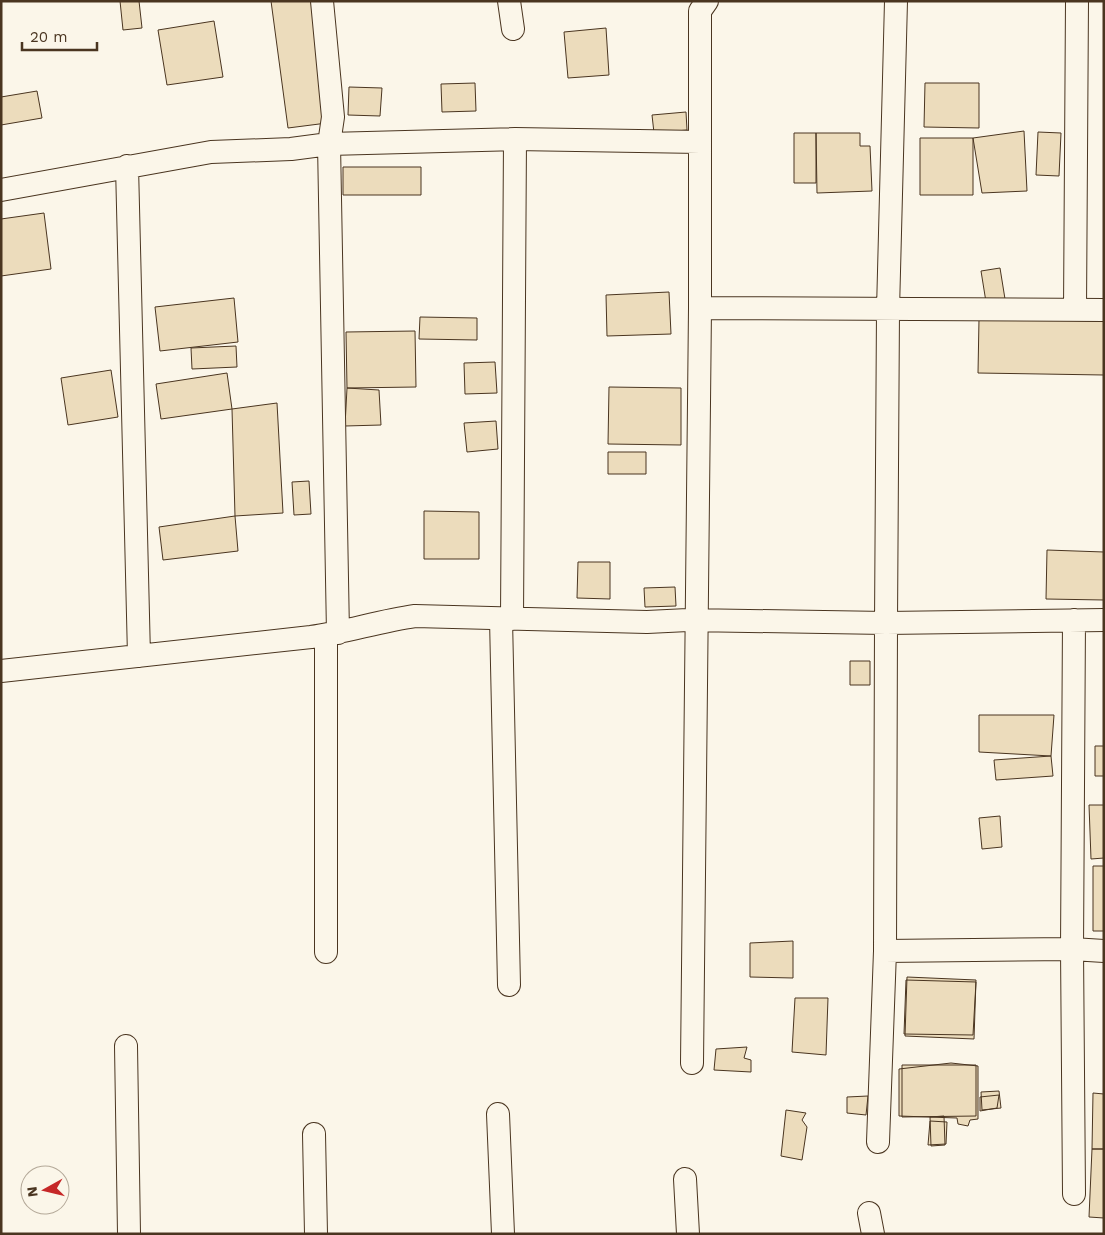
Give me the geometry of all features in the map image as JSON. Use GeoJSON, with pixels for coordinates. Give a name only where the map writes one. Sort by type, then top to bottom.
{"type":"FeatureCollection","features":[{"type":"Feature","properties":{"kind":"street"},"geometry":{"type":"LineString","coordinates":[[322,1],[333,117],[329,144],[332,634],[326,952]]}},
{"type":"Feature","properties":{"kind":"street"},"geometry":{"type":"LineString","coordinates":[[510,1],[513,29]]}},
{"type":"Feature","properties":{"kind":"street"},"geometry":{"type":"LineString","coordinates":[[692,1064],[700,308],[700,11],[707,1]]}},
{"type":"Feature","properties":{"kind":"street"},"geometry":{"type":"LineString","coordinates":[[878,1142],[885,951],[888,310],[896,1]]}},
{"type":"Feature","properties":{"kind":"street"},"geometry":{"type":"LineString","coordinates":[[1075,310],[1077,1]]}},
{"type":"Feature","properties":{"kind":"street"},"geometry":{"type":"LineString","coordinates":[[509,985],[506,619],[514,139]]}},
{"type":"Feature","properties":{"kind":"street"},"geometry":{"type":"LineString","coordinates":[[1,190],[212,152],[291,149],[329,144],[514,139],[700,142]]}},
{"type":"Feature","properties":{"kind":"street"},"geometry":{"type":"LineString","coordinates":[[127,166],[139,656]]}},
{"type":"Feature","properties":{"kind":"street"},"geometry":{"type":"LineString","coordinates":[[700,308],[1104,310]]}},
{"type":"Feature","properties":{"kind":"street"},"geometry":{"type":"LineString","coordinates":[[1,671],[332,634],[415,616],[647,622],[696,620],[886,623],[1104,620]]}},
{"type":"Feature","properties":{"kind":"street"},"geometry":{"type":"LineString","coordinates":[[1074,620],[1072,949],[1074,1194]]}},
{"type":"Feature","properties":{"kind":"street"},"geometry":{"type":"LineString","coordinates":[[885,951],[1072,949],[1104,951]]}},
{"type":"Feature","properties":{"kind":"street"},"geometry":{"type":"LineString","coordinates":[[126,1046],[129,1234]]}},
{"type":"Feature","properties":{"kind":"street"},"geometry":{"type":"LineString","coordinates":[[498,1114],[503,1234]]}},
{"type":"Feature","properties":{"kind":"street"},"geometry":{"type":"LineString","coordinates":[[314,1134],[316,1234]]}},
{"type":"Feature","properties":{"kind":"street"},"geometry":{"type":"LineString","coordinates":[[685,1178],[688,1234]]}},
{"type":"Feature","properties":{"kind":"building"},"geometry":{"type":"Polygon","coordinates":[[[120,1],[139,1],[142,28],[123,30],[120,1]]]}},
{"type":"Feature","properties":{"kind":"building"},"geometry":{"type":"Polygon","coordinates":[[[271,1],[311,1],[327,123],[288,128],[271,1]]]}},
{"type":"Feature","properties":{"kind":"building"},"geometry":{"type":"Polygon","coordinates":[[[214,21],[223,77],[167,85],[158,30],[214,21]]]}},
{"type":"Feature","properties":{"kind":"building"},"geometry":{"type":"Polygon","coordinates":[[[606,28],[609,75],[568,78],[564,32],[606,28]]]}},
{"type":"Feature","properties":{"kind":"building"},"geometry":{"type":"Polygon","coordinates":[[[475,83],[476,111],[442,112],[441,84],[475,83]]]}},
{"type":"Feature","properties":{"kind":"building"},"geometry":{"type":"Polygon","coordinates":[[[925,83],[979,83],[979,128],[924,127],[925,83]]]}},
{"type":"Feature","properties":{"kind":"building"},"geometry":{"type":"Polygon","coordinates":[[[349,87],[382,88],[380,116],[348,115],[349,87]]]}},
{"type":"Feature","properties":{"kind":"building"},"geometry":{"type":"Polygon","coordinates":[[[37,91],[42,118],[1,125],[1,97],[37,91]]]}},
{"type":"Feature","properties":{"kind":"building"},"geometry":{"type":"Polygon","coordinates":[[[686,112],[687,130],[654,133],[652,115],[686,112]]]}},
{"type":"Feature","properties":{"kind":"building"},"geometry":{"type":"Polygon","coordinates":[[[1024,131],[1027,191],[982,193],[973,138],[1024,131]]]}},
{"type":"Feature","properties":{"kind":"building"},"geometry":{"type":"Polygon","coordinates":[[[1038,132],[1061,133],[1059,176],[1036,175],[1038,132]]]}},
{"type":"Feature","properties":{"kind":"building"},"geometry":{"type":"Polygon","coordinates":[[[794,133],[816,133],[816,183],[794,183],[794,133]]]}},
{"type":"Feature","properties":{"kind":"building"},"geometry":{"type":"Polygon","coordinates":[[[816,133],[860,133],[860,146],[870,146],[872,191],[817,193],[816,133]]]}},
{"type":"Feature","properties":{"kind":"building"},"geometry":{"type":"Polygon","coordinates":[[[920,138],[973,138],[973,195],[920,195],[920,138]]]}},
{"type":"Feature","properties":{"kind":"building"},"geometry":{"type":"Polygon","coordinates":[[[343,167],[421,167],[421,195],[343,195],[343,167]]]}},
{"type":"Feature","properties":{"kind":"building"},"geometry":{"type":"Polygon","coordinates":[[[44,213],[51,269],[1,276],[1,219],[44,213]]]}},
{"type":"Feature","properties":{"kind":"building"},"geometry":{"type":"Polygon","coordinates":[[[1000,268],[1005,299],[986,302],[981,271],[1000,268]]]}},
{"type":"Feature","properties":{"kind":"building"},"geometry":{"type":"Polygon","coordinates":[[[669,292],[671,334],[607,336],[606,295],[669,292]]]}},
{"type":"Feature","properties":{"kind":"building"},"geometry":{"type":"Polygon","coordinates":[[[234,298],[238,342],[160,351],[155,307],[234,298]]]}},
{"type":"Feature","properties":{"kind":"building"},"geometry":{"type":"Polygon","coordinates":[[[420,317],[477,318],[477,340],[419,339],[420,317]]]}},
{"type":"Feature","properties":{"kind":"building"},"geometry":{"type":"Polygon","coordinates":[[[979,319],[1104,321],[1104,375],[978,373],[979,319]]]}},
{"type":"Feature","properties":{"kind":"building"},"geometry":{"type":"Polygon","coordinates":[[[415,331],[416,387],[347,388],[346,332],[415,331]]]}},
{"type":"Feature","properties":{"kind":"building"},"geometry":{"type":"Polygon","coordinates":[[[236,346],[237,367],[192,369],[191,348],[236,346]]]}},
{"type":"Feature","properties":{"kind":"building"},"geometry":{"type":"Polygon","coordinates":[[[495,362],[497,393],[465,394],[464,363],[495,362]]]}},
{"type":"Feature","properties":{"kind":"building"},"geometry":{"type":"Polygon","coordinates":[[[111,370],[118,417],[68,425],[61,378],[111,370]]]}},
{"type":"Feature","properties":{"kind":"building"},"geometry":{"type":"Polygon","coordinates":[[[227,373],[232,409],[161,419],[156,384],[227,373]]]}},
{"type":"Feature","properties":{"kind":"building"},"geometry":{"type":"Polygon","coordinates":[[[609,387],[681,388],[681,445],[608,444],[609,387]]]}},
{"type":"Feature","properties":{"kind":"building"},"geometry":{"type":"Polygon","coordinates":[[[347,388],[379,390],[381,425],[345,426],[347,388]]]}},
{"type":"Feature","properties":{"kind":"building"},"geometry":{"type":"Polygon","coordinates":[[[277,403],[283,513],[235,516],[232,409],[277,403]]]}},
{"type":"Feature","properties":{"kind":"building"},"geometry":{"type":"Polygon","coordinates":[[[496,421],[498,449],[467,452],[464,423],[496,421]]]}},
{"type":"Feature","properties":{"kind":"building"},"geometry":{"type":"Polygon","coordinates":[[[608,452],[646,452],[646,474],[608,474],[608,452]]]}},
{"type":"Feature","properties":{"kind":"building"},"geometry":{"type":"Polygon","coordinates":[[[309,481],[311,514],[294,515],[292,482],[309,481]]]}},
{"type":"Feature","properties":{"kind":"building"},"geometry":{"type":"Polygon","coordinates":[[[424,511],[479,512],[479,559],[424,559],[424,511]]]}},
{"type":"Feature","properties":{"kind":"building"},"geometry":{"type":"Polygon","coordinates":[[[235,516],[238,551],[163,560],[159,527],[235,516]]]}},
{"type":"Feature","properties":{"kind":"building"},"geometry":{"type":"Polygon","coordinates":[[[1047,550],[1104,552],[1104,600],[1046,599],[1047,550]]]}},
{"type":"Feature","properties":{"kind":"building"},"geometry":{"type":"Polygon","coordinates":[[[578,562],[610,562],[610,599],[577,598],[578,562]]]}},
{"type":"Feature","properties":{"kind":"building"},"geometry":{"type":"Polygon","coordinates":[[[675,587],[676,606],[645,607],[644,588],[675,587]]]}},
{"type":"Feature","properties":{"kind":"building"},"geometry":{"type":"Polygon","coordinates":[[[850,661],[870,661],[870,685],[850,685],[850,661]]]}},
{"type":"Feature","properties":{"kind":"building"},"geometry":{"type":"Polygon","coordinates":[[[979,715],[1054,715],[1051,756],[979,752],[979,715]]]}},
{"type":"Feature","properties":{"kind":"building"},"geometry":{"type":"Polygon","coordinates":[[[1095,746],[1104,746],[1104,776],[1095,776],[1095,746]]]}},
{"type":"Feature","properties":{"kind":"building"},"geometry":{"type":"Polygon","coordinates":[[[1051,756],[1053,776],[996,780],[994,760],[1051,756]]]}},
{"type":"Feature","properties":{"kind":"building"},"geometry":{"type":"Polygon","coordinates":[[[1089,805],[1104,805],[1104,858],[1091,859],[1089,805]]]}},
{"type":"Feature","properties":{"kind":"building"},"geometry":{"type":"Polygon","coordinates":[[[1000,816],[1002,847],[982,849],[979,818],[1000,816]]]}},
{"type":"Feature","properties":{"kind":"building"},"geometry":{"type":"Polygon","coordinates":[[[1093,866],[1104,866],[1104,931],[1093,931],[1093,866]]]}},
{"type":"Feature","properties":{"kind":"building"},"geometry":{"type":"Polygon","coordinates":[[[793,941],[793,978],[750,977],[750,943],[793,941]]]}},
{"type":"Feature","properties":{"kind":"building"},"geometry":{"type":"Polygon","coordinates":[[[907,977],[976,980],[974,1039],[905,1036],[907,977]]]}},
{"type":"Feature","properties":{"kind":"building"},"geometry":{"type":"Polygon","coordinates":[[[906,980],[976,982],[973,1035],[904,1034],[906,980]]]}},
{"type":"Feature","properties":{"kind":"building"},"geometry":{"type":"Polygon","coordinates":[[[795,998],[828,998],[826,1055],[792,1052],[795,998]]]}},
{"type":"Feature","properties":{"kind":"building"},"geometry":{"type":"Polygon","coordinates":[[[747,1047],[744,1058],[751,1060],[751,1072],[714,1070],[716,1049],[747,1047]]]}},
{"type":"Feature","properties":{"kind":"building"},"geometry":{"type":"Polygon","coordinates":[[[951,1063],[978,1066],[978,1119],[970,1120],[968,1126],[958,1124],[957,1118],[899,1116],[899,1069],[951,1063]]]}},
{"type":"Feature","properties":{"kind":"building"},"geometry":{"type":"Polygon","coordinates":[[[902,1065],[976,1065],[976,1116],[902,1117],[902,1065]]]}},
{"type":"Feature","properties":{"kind":"building"},"geometry":{"type":"Polygon","coordinates":[[[999,1091],[1001,1108],[982,1110],[981,1092],[999,1091]]]}},
{"type":"Feature","properties":{"kind":"building"},"geometry":{"type":"Polygon","coordinates":[[[1093,1093],[1104,1094],[1104,1149],[1092,1149],[1093,1093]]]}},
{"type":"Feature","properties":{"kind":"building"},"geometry":{"type":"Polygon","coordinates":[[[999,1095],[997,1108],[980,1111],[980,1097],[999,1095]]]}},
{"type":"Feature","properties":{"kind":"building"},"geometry":{"type":"Polygon","coordinates":[[[868,1096],[866,1115],[847,1113],[847,1097],[868,1096]]]}},
{"type":"Feature","properties":{"kind":"building"},"geometry":{"type":"Polygon","coordinates":[[[786,1110],[806,1113],[802,1120],[807,1127],[802,1160],[781,1156],[786,1110]]]}},
{"type":"Feature","properties":{"kind":"building"},"geometry":{"type":"Polygon","coordinates":[[[944,1116],[945,1145],[931,1146],[930,1117],[944,1116]]]}},
{"type":"Feature","properties":{"kind":"building"},"geometry":{"type":"Polygon","coordinates":[[[930,1121],[947,1122],[946,1144],[928,1145],[930,1121]]]}},
{"type":"Feature","properties":{"kind":"building"},"geometry":{"type":"Polygon","coordinates":[[[1092,1149],[1104,1149],[1104,1218],[1089,1217],[1092,1149]]]}}]}
